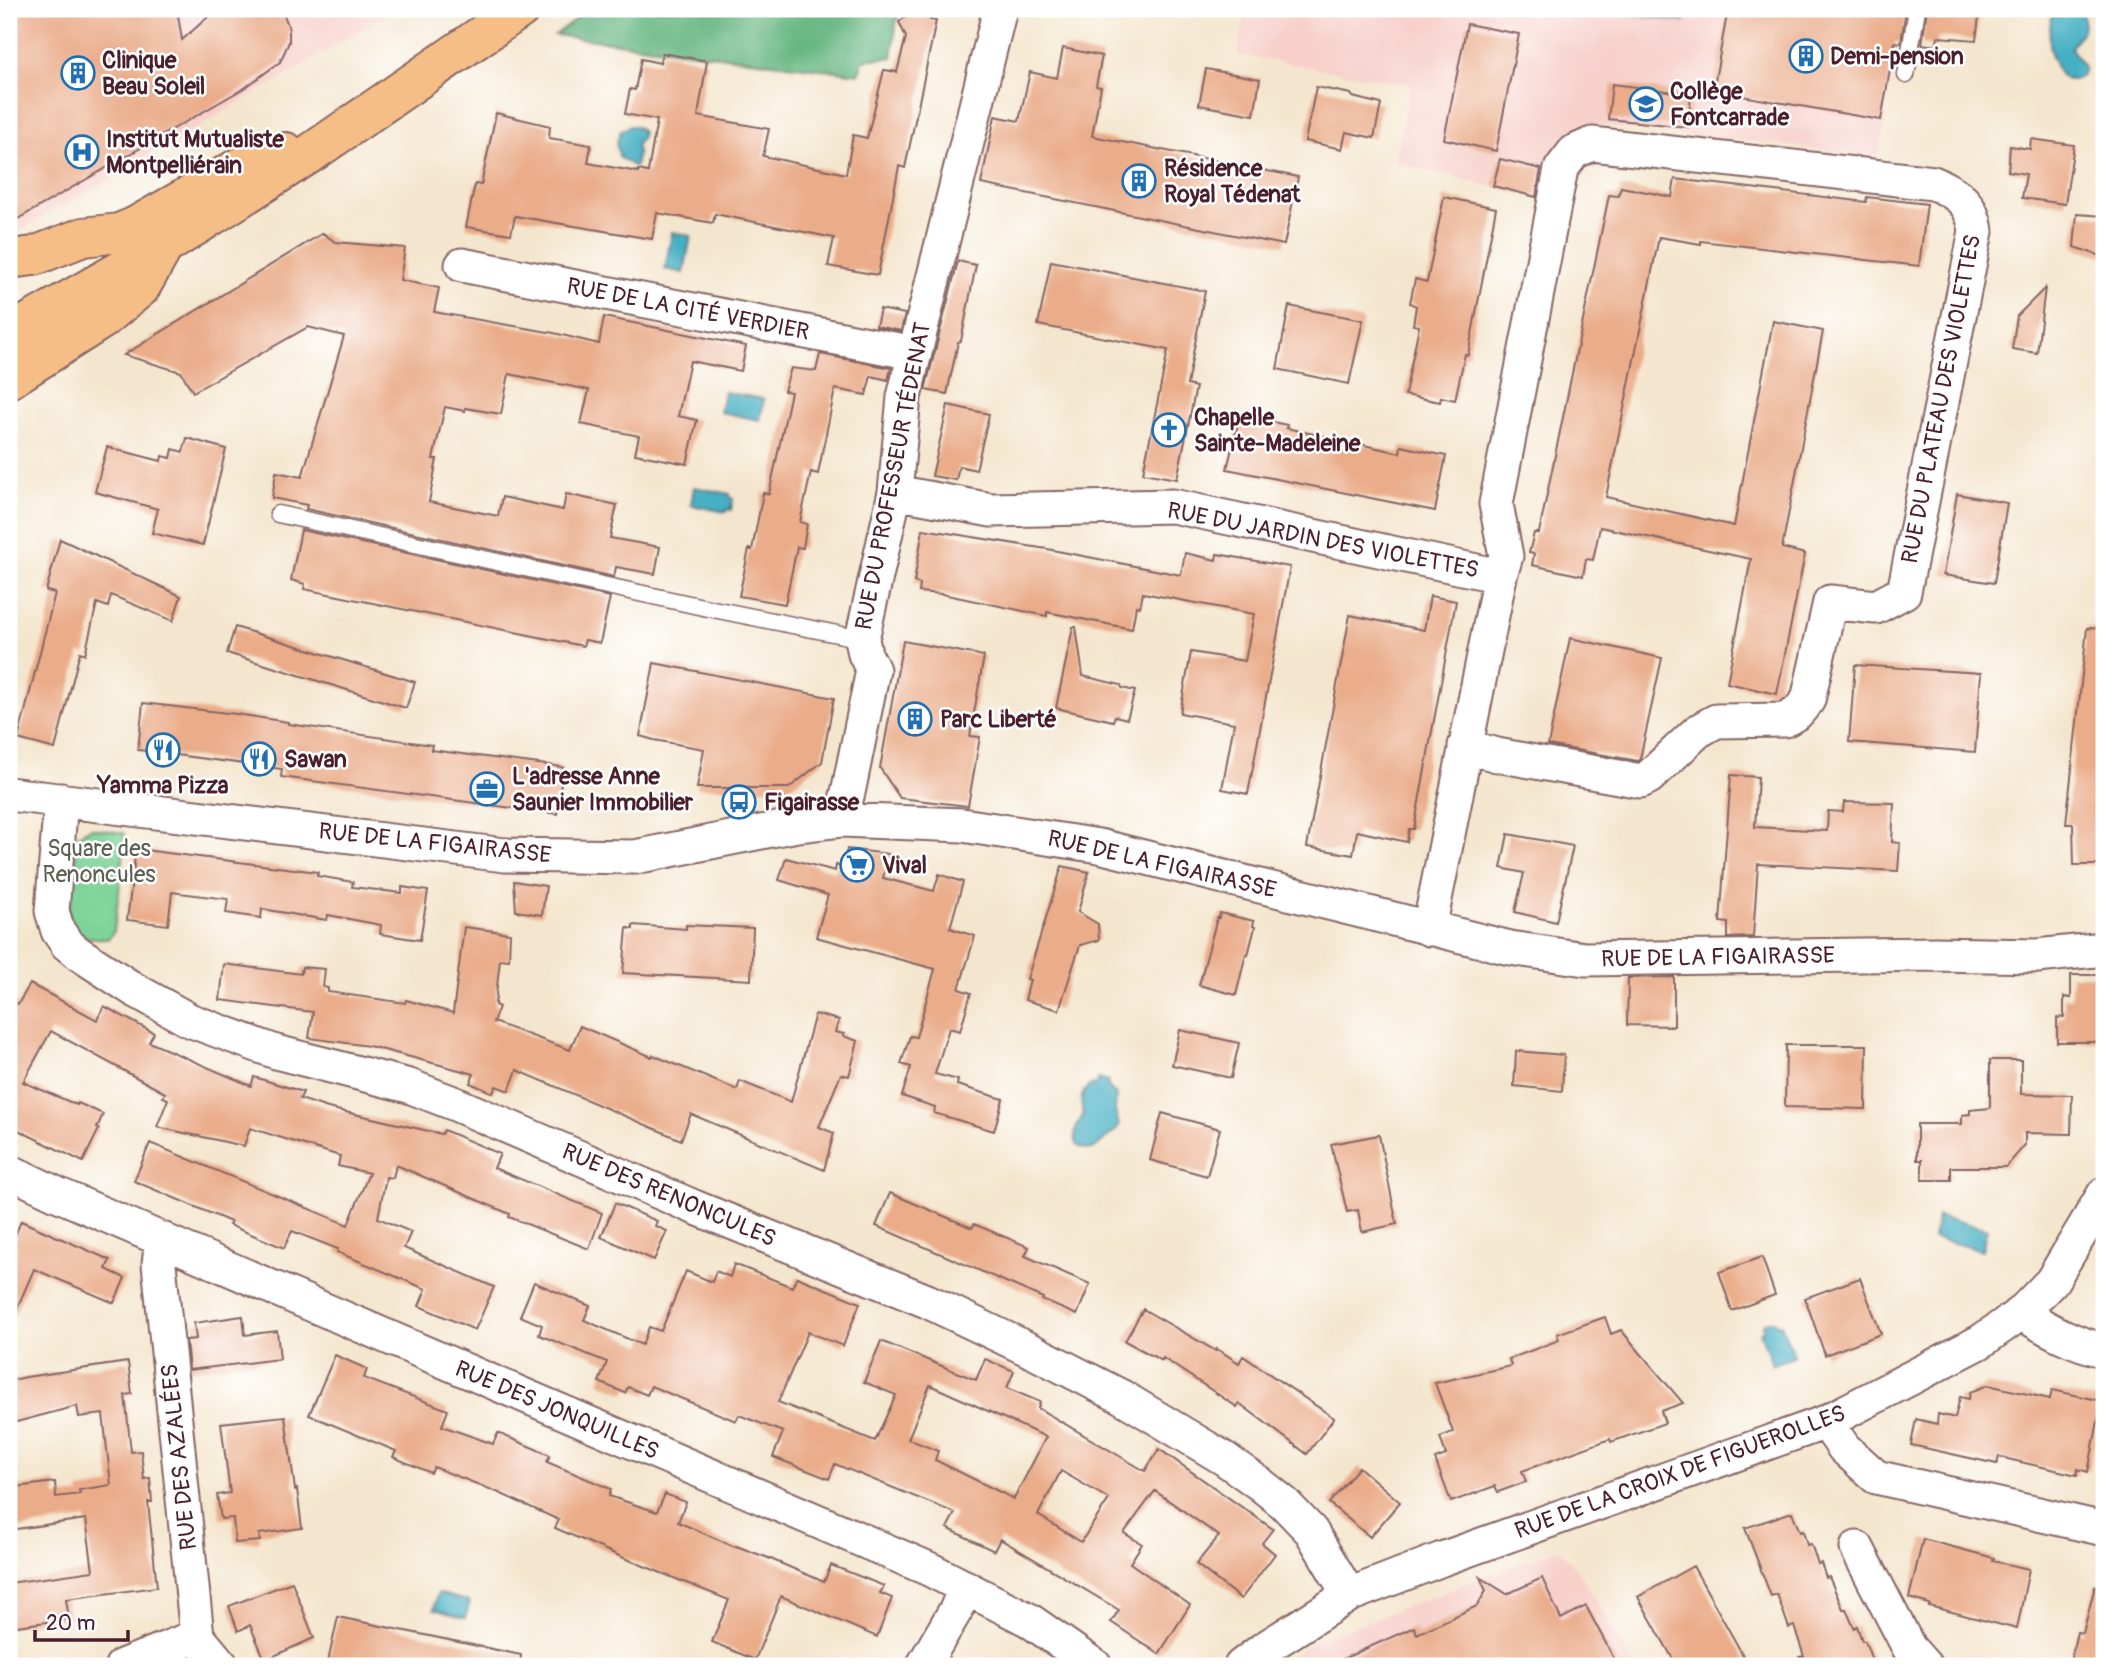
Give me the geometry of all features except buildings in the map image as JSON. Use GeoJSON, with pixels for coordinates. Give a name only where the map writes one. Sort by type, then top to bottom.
{"type":"FeatureCollection","features":[{"type":"Feature","properties":{"kind":"main road"},"geometry":{"type":"LineString","coordinates":[[9,334],[164,246],[326,144],[520,9]]}},
{"type":"Feature","properties":{"kind":"main road"},"geometry":{"type":"LineString","coordinates":[[9,259],[34,256],[83,237],[119,233],[240,167],[286,152],[326,144]]}},
{"type":"Feature","properties":{"kind":"main road"},"geometry":{"type":"LineString","coordinates":[[9,379],[101,320],[140,288],[164,246]]}},
{"type":"Feature","properties":{"kind":"street","name":"RUE DU PROFESSEUR TÉDENAT"},"geometry":{"type":"LineString","coordinates":[[841,820],[873,670],[864,654],[862,639],[895,492],[904,397],[1000,9]]}},
{"type":"Feature","properties":{"kind":"street","name":"RUE DU PLATEAU DES VIOLETTES"},"geometry":{"type":"LineString","coordinates":[[1429,929],[1465,746],[1500,576],[1506,556],[1496,504],[1561,169],[1574,152],[1592,144],[1933,183],[1952,191],[1962,199],[1974,216],[1976,231],[1904,592],[1876,607],[1830,603],[1808,700],[1797,713],[1785,720],[1716,721],[1698,732],[1649,777],[1641,781],[1497,755],[1465,746]]}},
{"type":"Feature","properties":{"kind":"street","name":"RUE DE LA CITÉ VERDIER"},"geometry":{"type":"LineString","coordinates":[[462,265],[914,353]]}},
{"type":"Feature","properties":{"kind":"street","name":"RUE DU JARDIN DES VIOLETTES"},"geometry":{"type":"LineString","coordinates":[[895,492],[991,510],[1173,506],[1500,576]]}},
{"type":"Feature","properties":{"kind":"street","name":"RUE DE LA FIGAIRASSE"},"geometry":{"type":"LineString","coordinates":[[9,794],[505,855],[635,857],[797,825],[841,820],[962,825],[1100,846],[1510,948],[1584,959],[1947,954],[2037,956],[2104,949]]}},
{"type":"Feature","properties":{"kind":"street","name":"RUE DES RENONCULES"},"geometry":{"type":"LineString","coordinates":[[61,800],[52,911],[58,931],[78,953],[133,989],[189,1020],[264,1048],[409,1086],[453,1103],[694,1207],[927,1301],[1032,1351],[1122,1397],[1225,1459],[1260,1484],[1284,1503],[1311,1531],[1349,1595]]}},
{"type":"Feature","properties":{"kind":"street","name":"RUE DES JONQUILLES"},"geometry":{"type":"LineString","coordinates":[[9,1171],[929,1569],[1029,1620],[1096,1666]]}},
{"type":"Feature","properties":{"kind":"street","name":"RUE DE LA CROIX DE FIGUEROLLES"},"geometry":{"type":"LineString","coordinates":[[1241,1666],[1349,1595],[1826,1422],[1980,1342],[2021,1313],[2052,1281],[2104,1194]]}},
{"type":"Feature","properties":{"kind":"street","name":"RUE DES AZALÉES"},"geometry":{"type":"LineString","coordinates":[[162,1239],[159,1264],[197,1636]]}},
{"type":"Feature","properties":{"kind":"street"},"geometry":{"type":"LineString","coordinates":[[2021,1313],[2060,1335],[2104,1350]]}},
{"type":"Feature","properties":{"kind":"street"},"geometry":{"type":"LineString","coordinates":[[1826,1422],[1844,1448],[1875,1477],[2104,1530]]}},
{"type":"Feature","properties":{"kind":"street"},"geometry":{"type":"LineString","coordinates":[[1857,1548],[1909,1648],[1925,1666]]}},
{"type":"Feature","properties":{"kind":"street"},"geometry":{"type":"LineString","coordinates":[[923,1666],[957,1608],[965,1587]]}},
{"type":"Feature","properties":{"kind":"street"},"geometry":{"type":"LineString","coordinates":[[122,1666],[197,1636],[222,1666]]}},
{"type":"Feature","properties":{"kind":"lane"},"geometry":{"type":"LineString","coordinates":[[1906,75],[1917,9]]}},
{"type":"Feature","properties":{"kind":"lane"},"geometry":{"type":"LineString","coordinates":[[278,514],[862,639]]}},
{"type":"Feature","properties":{"kind":"shaded area","name":"Institut Mutualiste Montpelliérain"},"geometry":{"type":"Polygon","coordinates":[[[9,9],[394,9],[302,66],[9,237],[9,9]]]}},
{"type":"Feature","properties":{"kind":"shaded area","name":"Collège Fontcarrade"},"geometry":{"type":"Polygon","coordinates":[[[1245,9],[1901,9],[1879,156],[1597,125],[1584,128],[1564,140],[1546,167],[1538,198],[1395,162],[1410,84],[1238,55],[1245,9]]]}},
{"type":"Feature","properties":{"kind":"shaded area"},"geometry":{"type":"Polygon","coordinates":[[[1559,1549],[1576,1568],[1635,1666],[1279,1666],[1312,1642],[1559,1549]]]}},
{"type":"Feature","properties":{"kind":"green space"},"geometry":{"type":"Polygon","coordinates":[[[590,9],[898,9],[892,57],[863,60],[859,74],[555,35],[590,9]]]}},
{"type":"Feature","properties":{"kind":"green space"},"geometry":{"type":"Polygon","coordinates":[[[1598,9],[1687,9],[1685,22],[1598,9]]]}},
{"type":"Feature","properties":{"kind":"green space","name":"Square des Renoncules"},"geometry":{"type":"Polygon","coordinates":[[[91,828],[124,833],[114,931],[108,939],[84,937],[72,922],[69,911],[78,835],[91,828]]]}},
{"type":"Feature","properties":{"kind":"water"},"geometry":{"type":"Polygon","coordinates":[[[2054,9],[2081,9],[2084,26],[2071,48],[2084,67],[2082,74],[2075,79],[2065,79],[2059,73],[2052,56],[2050,27],[2054,9]]]}},
{"type":"Feature","properties":{"kind":"water"},"geometry":{"type":"Polygon","coordinates":[[[631,126],[642,132],[636,146],[638,152],[635,167],[620,158],[616,144],[621,130],[631,126]]]}},
{"type":"Feature","properties":{"kind":"water"},"geometry":{"type":"Polygon","coordinates":[[[672,232],[691,236],[684,273],[665,269],[672,232]]]}},
{"type":"Feature","properties":{"kind":"water"},"geometry":{"type":"Polygon","coordinates":[[[724,392],[764,399],[760,420],[720,412],[724,392]]]}},
{"type":"Feature","properties":{"kind":"water"},"geometry":{"type":"Polygon","coordinates":[[[694,487],[730,494],[733,499],[731,510],[727,509],[726,512],[691,505],[694,487]]]}},
{"type":"Feature","properties":{"kind":"water"},"geometry":{"type":"Polygon","coordinates":[[[1098,1079],[1108,1082],[1107,1085],[1116,1095],[1115,1111],[1119,1125],[1116,1131],[1098,1146],[1088,1149],[1078,1146],[1075,1134],[1083,1115],[1083,1094],[1088,1087],[1099,1083],[1098,1079]]]}},
{"type":"Feature","properties":{"kind":"water"},"geometry":{"type":"Polygon","coordinates":[[[1938,1216],[1987,1229],[1982,1250],[1933,1238],[1938,1216]]]}},
{"type":"Feature","properties":{"kind":"water"},"geometry":{"type":"Polygon","coordinates":[[[1768,1321],[1781,1324],[1794,1356],[1772,1365],[1760,1332],[1763,1331],[1763,1324],[1768,1321]]]}},
{"type":"Feature","properties":{"kind":"water"},"geometry":{"type":"Polygon","coordinates":[[[438,1593],[470,1602],[465,1618],[434,1609],[438,1593]]]}},
{"type":"Feature","properties":{"kind":"place","name":"Demi-pension"},"geometry":{"type":"Point","coordinates":[1806,56]}},
{"type":"Feature","properties":{"kind":"place","name":"Clinique Beau Soleil"},"geometry":{"type":"Point","coordinates":[78,73]}},
{"type":"Feature","properties":{"kind":"place","name":"Collège Fontcarrade"},"geometry":{"type":"Point","coordinates":[1646,104]}},
{"type":"Feature","properties":{"kind":"place","name":"Institut Mutualiste Montpelliérain"},"geometry":{"type":"Point","coordinates":[82,152]}},
{"type":"Feature","properties":{"kind":"place","name":"Résidence Royal Tédenat"},"geometry":{"type":"Point","coordinates":[1139,181]}},
{"type":"Feature","properties":{"kind":"place","name":"Chapelle Sainte-Madeleine"},"geometry":{"type":"Point","coordinates":[1169,430]}},
{"type":"Feature","properties":{"kind":"place","name":"Parc Liberté"},"geometry":{"type":"Point","coordinates":[915,719]}},
{"type":"Feature","properties":{"kind":"place","name":"Yamma Pizza"},"geometry":{"type":"Point","coordinates":[163,750]}},
{"type":"Feature","properties":{"kind":"place","name":"Sawan"},"geometry":{"type":"Point","coordinates":[259,759]}},
{"type":"Feature","properties":{"kind":"place","name":"L'adresse Anne Saunier Immobilier"},"geometry":{"type":"Point","coordinates":[487,789]}},
{"type":"Feature","properties":{"kind":"place","name":"Figairasse"},"geometry":{"type":"Point","coordinates":[739,802]}},
{"type":"Feature","properties":{"kind":"place","name":"Vival"},"geometry":{"type":"Point","coordinates":[857,865]}}]}
